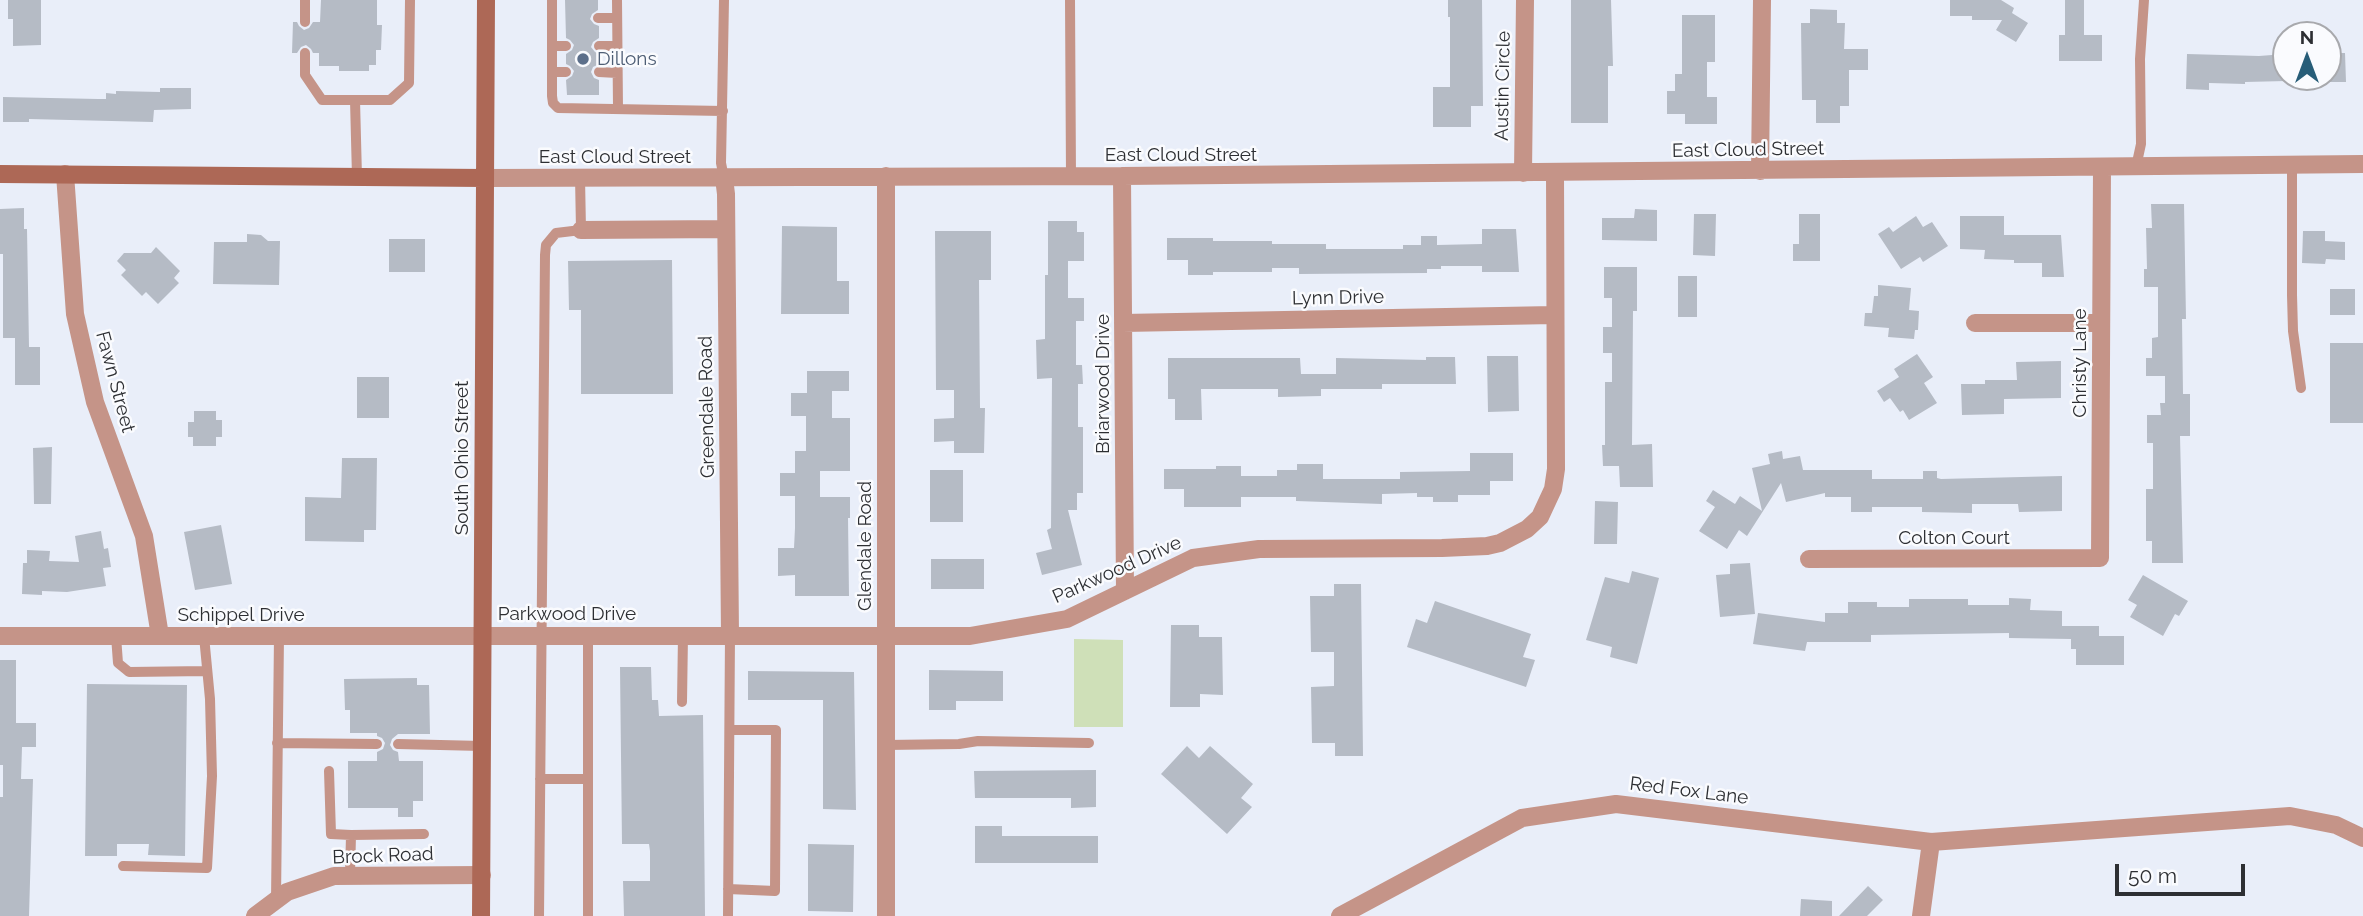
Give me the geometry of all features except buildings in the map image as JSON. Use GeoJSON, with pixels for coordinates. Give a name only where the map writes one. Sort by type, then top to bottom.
{"type":"FeatureCollection","features":[{"type":"Feature","properties":{"kind":"main road","name":"South Ohio Street"},"geometry":{"type":"LineString","coordinates":[[481,916],[486,0]]}},
{"type":"Feature","properties":{"kind":"main road","name":"East Cloud Street"},"geometry":{"type":"LineString","coordinates":[[0,174],[484,178]]}},
{"type":"Feature","properties":{"kind":"street","name":"Austin Circle"},"geometry":{"type":"LineString","coordinates":[[1523,173],[1525,0]]}},
{"type":"Feature","properties":{"kind":"street"},"geometry":{"type":"LineString","coordinates":[[1760,171],[1762,0]]}},
{"type":"Feature","properties":{"kind":"street","name":"East Cloud Street"},"geometry":{"type":"LineString","coordinates":[[484,178],[1071,177],[2363,164]]}},
{"type":"Feature","properties":{"kind":"street","name":"Christy Lane"},"geometry":{"type":"LineString","coordinates":[[2100,558],[2102,167]]}},
{"type":"Feature","properties":{"kind":"street","name":"Parkwood Drive"},"geometry":{"type":"LineString","coordinates":[[483,635],[970,636],[1066,620],[1194,558],[1259,548],[1487,546],[1511,538],[1541,517],[1555,479],[1555,173]]}},
{"type":"Feature","properties":{"kind":"street","name":"Fawn Street"},"geometry":{"type":"LineString","coordinates":[[65,174],[75,314],[95,402],[144,536],[160,636]]}},
{"type":"Feature","properties":{"kind":"street","name":"Glendale Road"},"geometry":{"type":"LineString","coordinates":[[886,176],[886,916]]}},
{"type":"Feature","properties":{"kind":"street","name":"Briarwood Drive"},"geometry":{"type":"LineString","coordinates":[[1122,176],[1125,591]]}},
{"type":"Feature","properties":{"kind":"street","name":"Greendale Road"},"geometry":{"type":"LineString","coordinates":[[723,178],[726,194],[730,635]]}},
{"type":"Feature","properties":{"kind":"street"},"geometry":{"type":"LineString","coordinates":[[581,230],[726,229]]}},
{"type":"Feature","properties":{"kind":"street","name":"Lynn Drive"},"geometry":{"type":"LineString","coordinates":[[1123,323],[1554,315]]}},
{"type":"Feature","properties":{"kind":"street"},"geometry":{"type":"LineString","coordinates":[[1975,323],[2101,323]]}},
{"type":"Feature","properties":{"kind":"street","name":"Colton Court"},"geometry":{"type":"LineString","coordinates":[[1809,559],[2100,558]]}},
{"type":"Feature","properties":{"kind":"street","name":"Schippel Drive"},"geometry":{"type":"LineString","coordinates":[[0,636],[483,635]]}},
{"type":"Feature","properties":{"kind":"street","name":"Red Fox Lane"},"geometry":{"type":"LineString","coordinates":[[1340,916],[1522,818],[1616,804],[1931,842],[2290,816],[2336,825],[2363,838]]}},
{"type":"Feature","properties":{"kind":"street"},"geometry":{"type":"LineString","coordinates":[[1921,916],[1931,842]]}},
{"type":"Feature","properties":{"kind":"street","name":"Brock Road"},"geometry":{"type":"LineString","coordinates":[[255,916],[287,892],[334,876],[482,875]]}},
{"type":"Feature","properties":{"kind":"lane"},"geometry":{"type":"LineString","coordinates":[[305,0],[305,22]]}},
{"type":"Feature","properties":{"kind":"lane"},"geometry":{"type":"LineString","coordinates":[[305,53],[305,75],[322,100],[390,100],[409,83],[410,0]]}},
{"type":"Feature","properties":{"kind":"lane"},"geometry":{"type":"LineString","coordinates":[[552,0],[553,103],[558,108],[723,111]]}},
{"type":"Feature","properties":{"kind":"lane"},"geometry":{"type":"LineString","coordinates":[[617,0],[618,108]]}},
{"type":"Feature","properties":{"kind":"lane"},"geometry":{"type":"LineString","coordinates":[[723,178],[724,0]]}},
{"type":"Feature","properties":{"kind":"lane"},"geometry":{"type":"LineString","coordinates":[[1070,0],[1071,177]]}},
{"type":"Feature","properties":{"kind":"lane"},"geometry":{"type":"LineString","coordinates":[[2136,167],[2141,144],[2140,59],[2144,0]]}},
{"type":"Feature","properties":{"kind":"lane"},"geometry":{"type":"LineString","coordinates":[[552,18],[566,18]]}},
{"type":"Feature","properties":{"kind":"lane"},"geometry":{"type":"LineString","coordinates":[[598,18],[617,18]]}},
{"type":"Feature","properties":{"kind":"lane"},"geometry":{"type":"LineString","coordinates":[[552,46],[566,46]]}},
{"type":"Feature","properties":{"kind":"lane"},"geometry":{"type":"LineString","coordinates":[[599,46],[617,46]]}},
{"type":"Feature","properties":{"kind":"lane"},"geometry":{"type":"LineString","coordinates":[[552,72],[566,72]]}},
{"type":"Feature","properties":{"kind":"lane"},"geometry":{"type":"LineString","coordinates":[[599,72],[617,73]]}},
{"type":"Feature","properties":{"kind":"lane"},"geometry":{"type":"LineString","coordinates":[[355,100],[356,177]]}},
{"type":"Feature","properties":{"kind":"lane"},"geometry":{"type":"LineString","coordinates":[[2292,165],[2293,331],[2301,388]]}},
{"type":"Feature","properties":{"kind":"lane"},"geometry":{"type":"LineString","coordinates":[[539,916],[545,255],[546,245],[556,233],[581,230],[580,177]]}},
{"type":"Feature","properties":{"kind":"lane"},"geometry":{"type":"LineString","coordinates":[[276,901],[279,635]]}},
{"type":"Feature","properties":{"kind":"lane"},"geometry":{"type":"LineString","coordinates":[[588,635],[588,916]]}},
{"type":"Feature","properties":{"kind":"lane"},"geometry":{"type":"LineString","coordinates":[[682,702],[683,635]]}},
{"type":"Feature","properties":{"kind":"lane"},"geometry":{"type":"LineString","coordinates":[[728,916],[730,635]]}},
{"type":"Feature","properties":{"kind":"lane"},"geometry":{"type":"LineString","coordinates":[[116,636],[118,663],[129,672],[207,671]]}},
{"type":"Feature","properties":{"kind":"lane"},"geometry":{"type":"LineString","coordinates":[[123,866],[207,868],[212,776],[204,636]]}},
{"type":"Feature","properties":{"kind":"lane"},"geometry":{"type":"LineString","coordinates":[[728,889],[775,891],[776,730],[730,730]]}},
{"type":"Feature","properties":{"kind":"lane"},"geometry":{"type":"LineString","coordinates":[[886,745],[959,744],[978,741],[1089,743]]}},
{"type":"Feature","properties":{"kind":"lane"},"geometry":{"type":"LineString","coordinates":[[277,743],[377,744]]}},
{"type":"Feature","properties":{"kind":"lane"},"geometry":{"type":"LineString","coordinates":[[398,744],[482,746]]}},
{"type":"Feature","properties":{"kind":"lane"},"geometry":{"type":"LineString","coordinates":[[329,771],[331,834],[424,834]]}},
{"type":"Feature","properties":{"kind":"lane"},"geometry":{"type":"LineString","coordinates":[[540,779],[588,779]]}},
{"type":"Feature","properties":{"kind":"lane"},"geometry":{"type":"LineString","coordinates":[[350,876],[351,835]]}},
{"type":"Feature","properties":{"kind":"green space"},"geometry":{"type":"Polygon","coordinates":[[[1074,639],[1123,640],[1123,727],[1074,727],[1074,639]]]}},
{"type":"Feature","properties":{"kind":"place","name":"Dillons"},"geometry":{"type":"Point","coordinates":[583,59]}}]}
